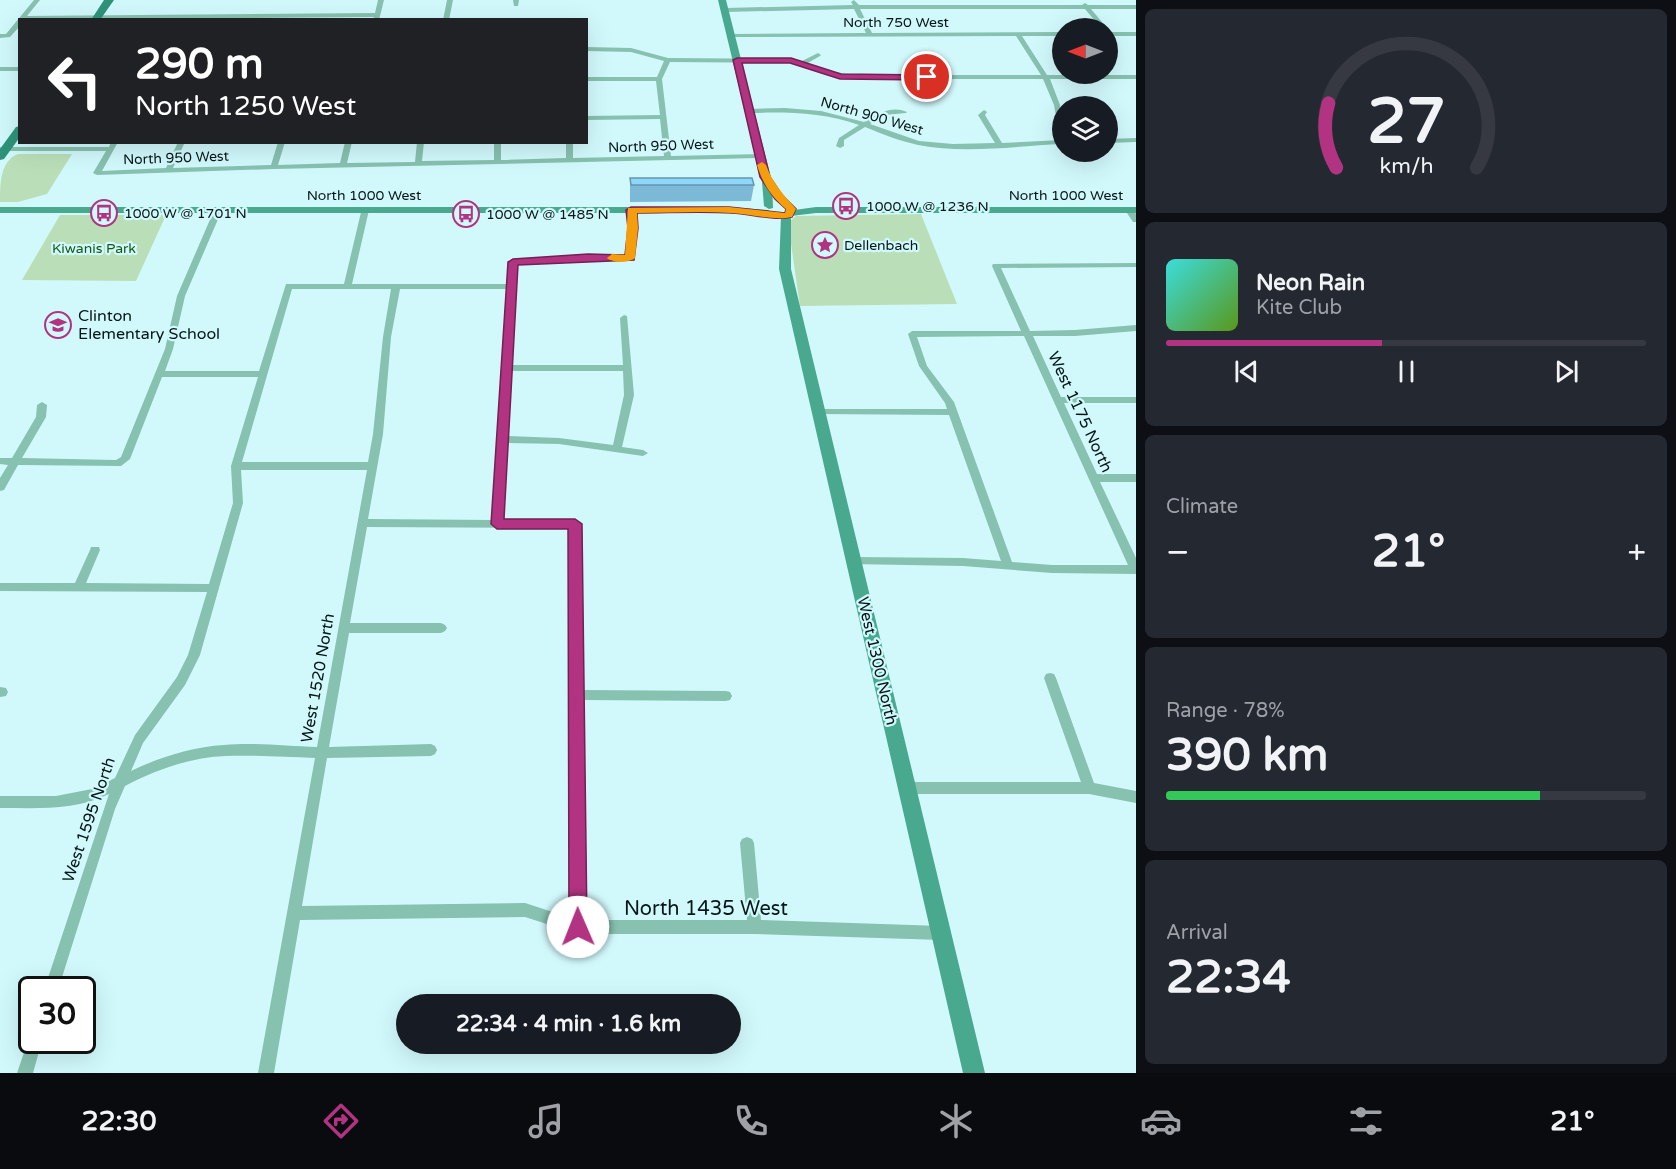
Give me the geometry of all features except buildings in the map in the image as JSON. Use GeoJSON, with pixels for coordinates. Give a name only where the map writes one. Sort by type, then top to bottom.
{"type":"FeatureCollection","features":[{"type":"Feature","properties":{"kind":"main road"},"geometry":{"type":"LineString","coordinates":[[97,18],[109,0]]}},
{"type":"Feature","properties":{"kind":"main road"},"geometry":{"type":"LineString","coordinates":[[2,152],[18,132]]}},
{"type":"Feature","properties":{"kind":"street"},"geometry":{"type":"LineString","coordinates":[[22,18],[36,0]]}},
{"type":"Feature","properties":{"kind":"street"},"geometry":{"type":"LineString","coordinates":[[132,18],[376,17],[381,0]]}},
{"type":"Feature","properties":{"kind":"street"},"geometry":{"type":"LineString","coordinates":[[446,18],[450,0]]}},
{"type":"Feature","properties":{"kind":"street"},"geometry":{"type":"LineString","coordinates":[[932,0],[936,7]]}},
{"type":"Feature","properties":{"kind":"street"},"geometry":{"type":"LineString","coordinates":[[1005,0],[1010,7]]}},
{"type":"Feature","properties":{"kind":"street"},"geometry":{"type":"LineString","coordinates":[[1081,0],[1096,18]]}},
{"type":"Feature","properties":{"kind":"street"},"geometry":{"type":"LineString","coordinates":[[855,3],[870,34]]}},
{"type":"Feature","properties":{"kind":"street"},"geometry":{"type":"LineString","coordinates":[[778,197],[767,182],[759,156],[724,5],[855,3],[936,7],[1136,7]]}},
{"type":"Feature","properties":{"kind":"street"},"geometry":{"type":"LineString","coordinates":[[4,36],[18,22]]}},
{"type":"Feature","properties":{"kind":"street"},"geometry":{"type":"LineString","coordinates":[[1118,33],[1136,34]]}},
{"type":"Feature","properties":{"kind":"street"},"geometry":{"type":"LineString","coordinates":[[1018,34],[1046,77],[1053,96]]}},
{"type":"Feature","properties":{"kind":"street","name":"North 750 West"},"geometry":{"type":"LineString","coordinates":[[730,35],[1052,34]]}},
{"type":"Feature","properties":{"kind":"street"},"geometry":{"type":"LineString","coordinates":[[588,49],[631,50],[668,60],[791,61],[803,63],[826,73],[856,77],[1136,77]]}},
{"type":"Feature","properties":{"kind":"street"},"geometry":{"type":"LineString","coordinates":[[803,63],[818,55]]}},
{"type":"Feature","properties":{"kind":"street"},"geometry":{"type":"LineString","coordinates":[[668,60],[659,79],[668,157]]}},
{"type":"Feature","properties":{"kind":"street"},"geometry":{"type":"LineString","coordinates":[[0,69],[18,69]]}},
{"type":"Feature","properties":{"kind":"street"},"geometry":{"type":"LineString","coordinates":[[588,79],[659,79]]}},
{"type":"Feature","properties":{"kind":"street","name":"North 900 West"},"geometry":{"type":"LineString","coordinates":[[748,111],[814,111],[864,125],[903,140],[922,143],[1052,142]]}},
{"type":"Feature","properties":{"kind":"street"},"geometry":{"type":"LineString","coordinates":[[840,146],[841,139],[883,113],[904,112]]}},
{"type":"Feature","properties":{"kind":"street"},"geometry":{"type":"LineString","coordinates":[[984,112],[981,115],[999,144]]}},
{"type":"Feature","properties":{"kind":"street"},"geometry":{"type":"LineString","coordinates":[[588,118],[663,117]]}},
{"type":"Feature","properties":{"kind":"street"},"geometry":{"type":"LineString","coordinates":[[1118,141],[1136,140]]}},
{"type":"Feature","properties":{"kind":"street"},"geometry":{"type":"LineString","coordinates":[[168,171],[181,144]]}},
{"type":"Feature","properties":{"kind":"street"},"geometry":{"type":"LineString","coordinates":[[274,166],[281,144]]}},
{"type":"Feature","properties":{"kind":"street"},"geometry":{"type":"LineString","coordinates":[[343,166],[348,144]]}},
{"type":"Feature","properties":{"kind":"street"},"geometry":{"type":"LineString","coordinates":[[418,165],[421,144]]}},
{"type":"Feature","properties":{"kind":"street"},"geometry":{"type":"LineString","coordinates":[[497,163],[498,144]]}},
{"type":"Feature","properties":{"kind":"street"},"geometry":{"type":"LineString","coordinates":[[569,161],[570,144]]}},
{"type":"Feature","properties":{"kind":"street"},"geometry":{"type":"LineString","coordinates":[[2,152],[113,146]]}},
{"type":"Feature","properties":{"kind":"street","name":"North 950 West"},"geometry":{"type":"LineString","coordinates":[[113,146],[97,173],[274,166],[418,165],[759,156]]}},
{"type":"Feature","properties":{"kind":"street","name":"West 1300 North"},"geometry":{"type":"LineString","coordinates":[[767,182],[769,210],[784,248]]}},
{"type":"Feature","properties":{"kind":"street","name":"North 1000 West"},"geometry":{"type":"LineString","coordinates":[[0,210],[769,210],[789,212],[816,210],[1133,210]]}},
{"type":"Feature","properties":{"kind":"street"},"geometry":{"type":"LineString","coordinates":[[0,461],[118,464],[124,459],[174,334],[181,296],[218,210]]}},
{"type":"Feature","properties":{"kind":"street"},"geometry":{"type":"LineString","coordinates":[[348,285],[365,210]]}},
{"type":"Feature","properties":{"kind":"street"},"geometry":{"type":"LineString","coordinates":[[497,524],[513,262],[588,257],[630,258],[633,228],[631,210]]}},
{"type":"Feature","properties":{"kind":"street"},"geometry":{"type":"LineString","coordinates":[[1133,210],[1136,220]]}},
{"type":"Feature","properties":{"kind":"street","name":"West 1300 North"},"geometry":{"type":"LineString","coordinates":[[789,212],[784,248],[785,269],[974,1073]]}},
{"type":"Feature","properties":{"kind":"street","name":"West 1175 North"},"geometry":{"type":"LineString","coordinates":[[1136,265],[996,266],[1136,570]]}},
{"type":"Feature","properties":{"kind":"street"},"geometry":{"type":"LineString","coordinates":[[372,466],[236,466],[289,286],[512,287]]}},
{"type":"Feature","properties":{"kind":"street","name":"West 1520 North"},"geometry":{"type":"LineString","coordinates":[[266,1073],[372,466],[382,402],[387,337],[396,287]]}},
{"type":"Feature","properties":{"kind":"street"},"geometry":{"type":"LineString","coordinates":[[617,447],[629,394],[624,318]]}},
{"type":"Feature","properties":{"kind":"street"},"geometry":{"type":"LineString","coordinates":[[1008,565],[949,402],[930,379],[912,334],[1105,332],[1136,328]]}},
{"type":"Feature","properties":{"kind":"street"},"geometry":{"type":"LineString","coordinates":[[507,368],[627,368]]}},
{"type":"Feature","properties":{"kind":"street"},"geometry":{"type":"LineString","coordinates":[[159,374],[264,374]]}},
{"type":"Feature","properties":{"kind":"street"},"geometry":{"type":"LineString","coordinates":[[1058,400],[1136,400]]}},
{"type":"Feature","properties":{"kind":"street"},"geometry":{"type":"LineString","coordinates":[[0,487],[13,461],[41,417],[42,405]]}},
{"type":"Feature","properties":{"kind":"street"},"geometry":{"type":"LineString","coordinates":[[818,411],[952,412]]}},
{"type":"Feature","properties":{"kind":"street"},"geometry":{"type":"LineString","coordinates":[[502,439],[559,441],[617,447],[643,453]]}},
{"type":"Feature","properties":{"kind":"street","name":"West 1595 North"},"geometry":{"type":"LineString","coordinates":[[55,976],[119,783],[139,739],[182,681],[194,655],[238,502],[236,466]]}},
{"type":"Feature","properties":{"kind":"street"},"geometry":{"type":"LineString","coordinates":[[1094,478],[1136,478]]}},
{"type":"Feature","properties":{"kind":"street"},"geometry":{"type":"LineString","coordinates":[[362,523],[575,524],[578,927]]}},
{"type":"Feature","properties":{"kind":"street"},"geometry":{"type":"LineString","coordinates":[[79,587],[95,550]]}},
{"type":"Feature","properties":{"kind":"street"},"geometry":{"type":"LineString","coordinates":[[854,561],[963,562],[1052,569],[1136,570]]}},
{"type":"Feature","properties":{"kind":"street"},"geometry":{"type":"LineString","coordinates":[[0,587],[213,588]]}},
{"type":"Feature","properties":{"kind":"street"},"geometry":{"type":"LineString","coordinates":[[344,628],[441,628]]}},
{"type":"Feature","properties":{"kind":"street"},"geometry":{"type":"LineString","coordinates":[[1050,678],[1089,788]]}},
{"type":"Feature","properties":{"kind":"street"},"geometry":{"type":"LineString","coordinates":[[576,695],[726,696]]}},
{"type":"Feature","properties":{"kind":"street"},"geometry":{"type":"LineString","coordinates":[[0,802],[56,802],[94,795],[153,766],[187,756],[225,750],[322,753],[431,750]]}},
{"type":"Feature","properties":{"kind":"street"},"geometry":{"type":"LineString","coordinates":[[907,788],[1089,788],[1136,796]]}},
{"type":"Feature","properties":{"kind":"street"},"geometry":{"type":"LineString","coordinates":[[747,843],[754,927]]}},
{"type":"Feature","properties":{"kind":"street","name":"North 1435 West"},"geometry":{"type":"LineString","coordinates":[[294,913],[525,910],[578,927],[754,927],[941,933]]}},
{"type":"Feature","properties":{"kind":"street"},"geometry":{"type":"LineString","coordinates":[[25,1073],[31,1054]]}},
{"type":"Feature","properties":{"kind":"green space"},"geometry":{"type":"Polygon","coordinates":[[[18,154],[72,154],[47,194],[18,202],[0,202],[4,168],[12,157],[18,154]]]}},
{"type":"Feature","properties":{"kind":"green space"},"geometry":{"type":"Polygon","coordinates":[[[921,214],[957,304],[800,306],[788,223],[796,216],[921,214]]]}},
{"type":"Feature","properties":{"kind":"green space","name":"Kiwanis Park"},"geometry":{"type":"Polygon","coordinates":[[[60,215],[166,215],[136,281],[22,280],[60,215]]]}},
{"type":"Feature","properties":{"kind":"slow traffic"},"geometry":{"type":"LineString","coordinates":[[612,258],[630,258],[633,228],[631,210],[729,210],[768,213],[779,217],[789,215],[791,209],[785,205],[767,182],[762,165]]}},
{"type":"Feature","properties":{"kind":"place","name":"1000 W @ 1236 N"},"geometry":{"type":"Point","coordinates":[846,206]}},
{"type":"Feature","properties":{"kind":"place","name":"1000 W @ 1701 N"},"geometry":{"type":"Point","coordinates":[104,213]}},
{"type":"Feature","properties":{"kind":"place","name":"1000 W @ 1485 N"},"geometry":{"type":"Point","coordinates":[466,214]}},
{"type":"Feature","properties":{"kind":"place","name":"Dellenbach"},"geometry":{"type":"Point","coordinates":[825,245]}},
{"type":"Feature","properties":{"kind":"place","name":"Clinton Elementary School"},"geometry":{"type":"Point","coordinates":[58,325]}},
{"type":"Feature","properties":{"kind":"route"},"geometry":{"type":"LineString","coordinates":[[578,927],[575,524],[497,524],[513,262],[588,257],[630,258],[633,228],[631,210],[729,210],[768,213],[779,217],[789,215],[791,209],[778,197],[765,177],[737,60],[791,61],[840,76],[927,77]]}}]}
